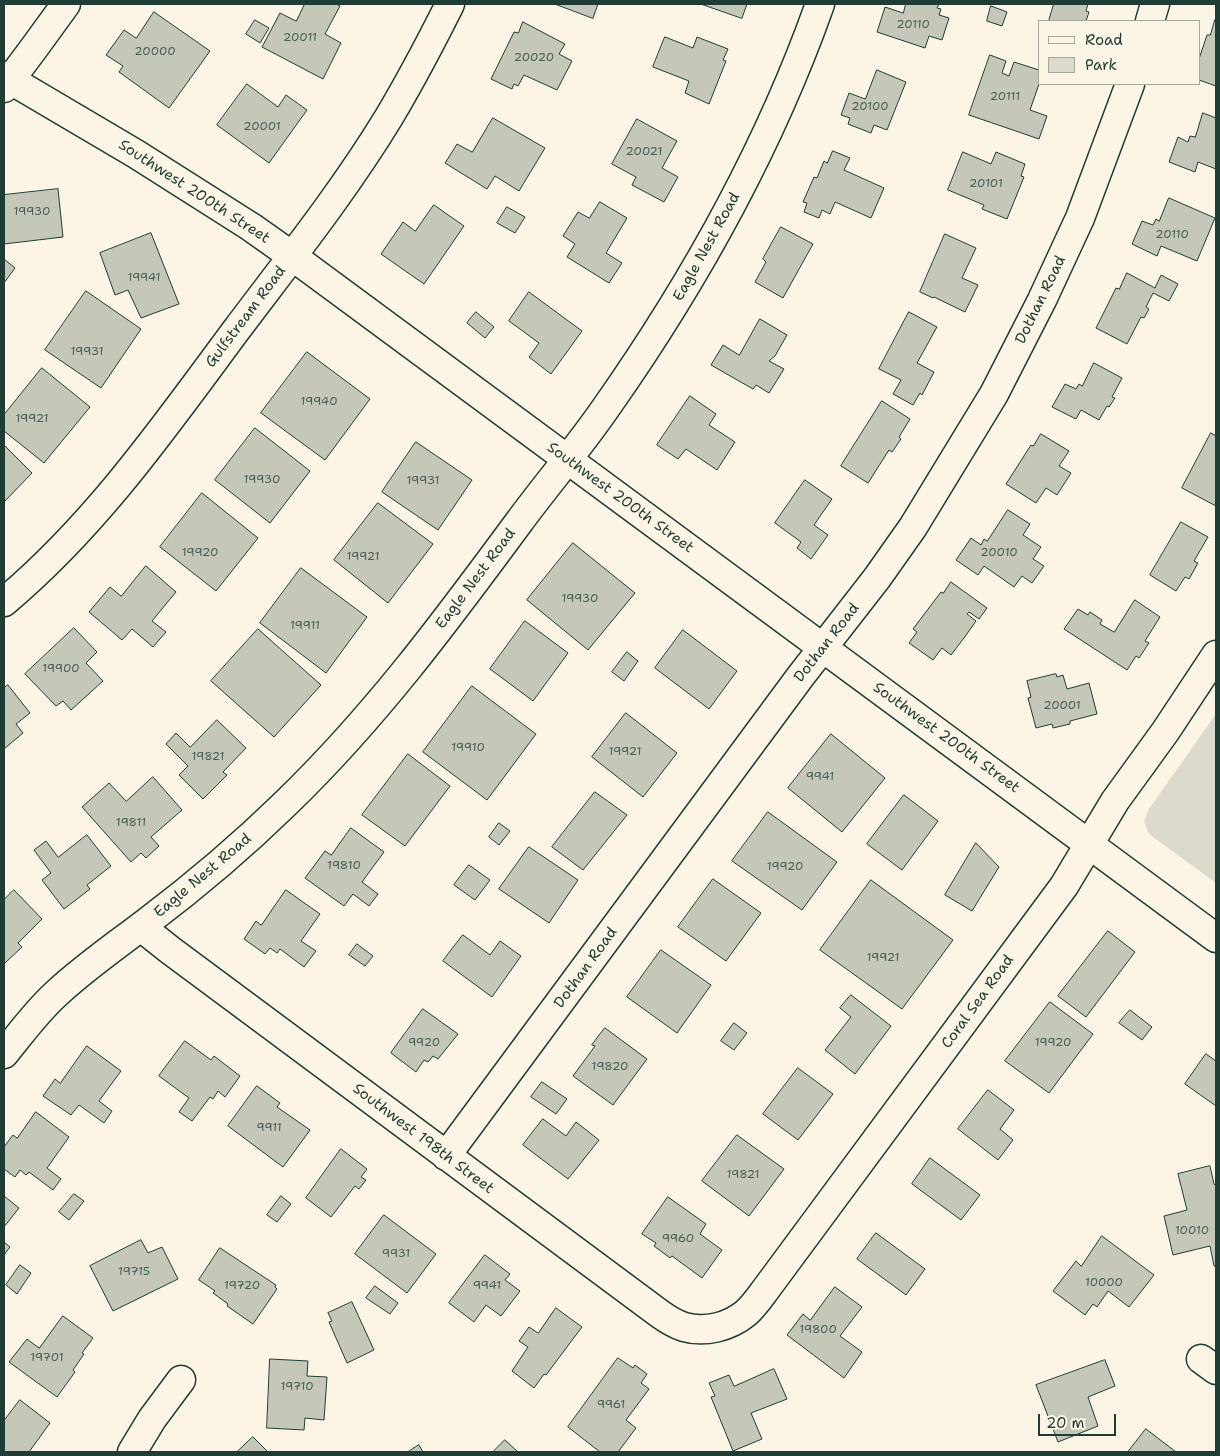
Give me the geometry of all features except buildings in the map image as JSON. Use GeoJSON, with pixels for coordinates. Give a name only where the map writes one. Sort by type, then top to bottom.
{"type":"FeatureCollection","features":[{"type":"Feature","properties":{"kind":"street"},"geometry":{"type":"LineString","coordinates":[[6,81],[34,48],[66,4]]}},
{"type":"Feature","properties":{"kind":"street","name":"Gulfstream Road"},"geometry":{"type":"LineString","coordinates":[[4,602],[79,530],[125,478],[292,256],[389,117],[450,4]]}},
{"type":"Feature","properties":{"kind":"street","name":"Eagle Nest Road"},"geometry":{"type":"LineString","coordinates":[[4,1054],[31,1020],[59,991],[191,888],[250,838],[344,744],[405,673],[604,410],[675,304],[714,236],[771,122],[799,60],[820,4]]}},
{"type":"Feature","properties":{"kind":"street"},"geometry":{"type":"LineString","coordinates":[[1150,20],[1155,4]]}},
{"type":"Feature","properties":{"kind":"street","name":"Southwest 200th Street"},"geometry":{"type":"LineString","coordinates":[[6,81],[136,154],[292,256],[1216,938]]}},
{"type":"Feature","properties":{"kind":"street","name":"Dothan Road"},"geometry":{"type":"LineString","coordinates":[[446,1156],[914,527],[994,394],[1042,300],[1080,218],[1130,85]]}},
{"type":"Feature","properties":{"kind":"street","name":"Coral Sea Road"},"geometry":{"type":"LineString","coordinates":[[715,1328],[727,1324],[746,1313],[766,1289],[1064,886],[1115,802],[1165,732],[1216,655]]}},
{"type":"Feature","properties":{"kind":"street","name":"Southwest 198th Street"},"geometry":{"type":"LineString","coordinates":[[140,927],[660,1314],[683,1327],[715,1328]]}},
{"type":"Feature","properties":{"kind":"street"},"geometry":{"type":"LineString","coordinates":[[132,1452],[152,1419],[182,1380]]}},
{"type":"Feature","properties":{"kind":"green space"},"geometry":{"type":"Polygon","coordinates":[[[1216,714],[1216,883],[1149,834],[1144,821],[1149,809],[1216,714]]]}}]}
